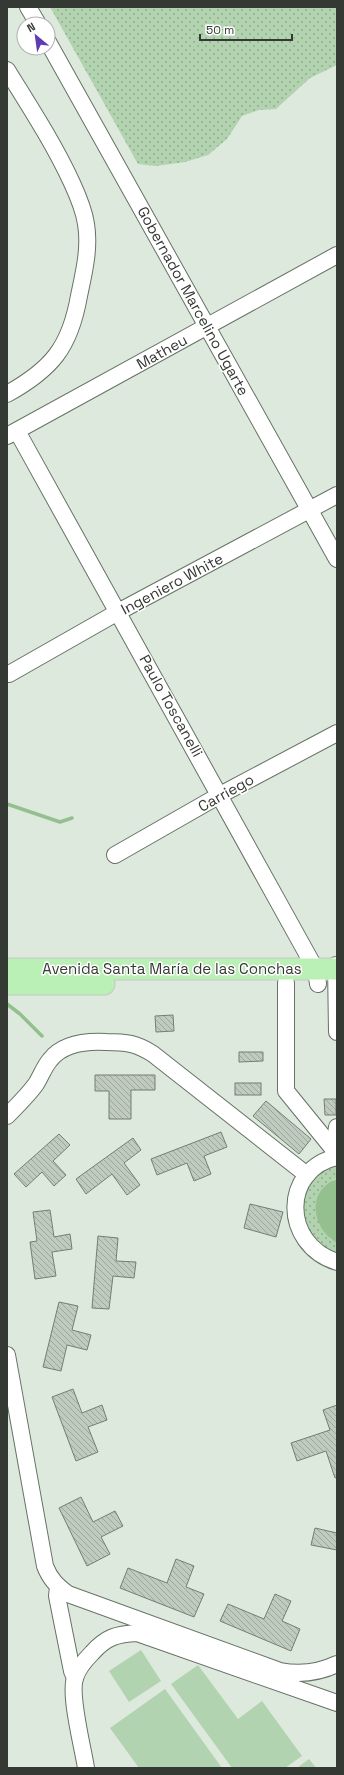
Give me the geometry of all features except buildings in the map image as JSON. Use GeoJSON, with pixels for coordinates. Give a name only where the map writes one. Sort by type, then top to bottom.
{"type":"FeatureCollection","features":[{"type":"Feature","properties":{"kind":"main road","name":"Avenida Santa María de las Conchas"},"geometry":{"type":"LineString","coordinates":[[7,969],[331,973]]}},
{"type":"Feature","properties":{"kind":"main road","name":"Avenida Santa María de las Conchas"},"geometry":{"type":"LineString","coordinates":[[7,984],[286,983],[331,973]]}},
{"type":"Feature","properties":{"kind":"street"},"geometry":{"type":"LineString","coordinates":[[28,7],[33,16]]}},
{"type":"Feature","properties":{"kind":"street","name":"Gobernador Marcelino Ugarte"},"geometry":{"type":"LineString","coordinates":[[56,56],[337,559]]}},
{"type":"Feature","properties":{"kind":"street"},"geometry":{"type":"LineString","coordinates":[[7,70],[53,145],[79,198],[86,223],[87,252],[75,317],[67,339],[54,360],[29,382],[7,394]]}},
{"type":"Feature","properties":{"kind":"street","name":"Matheu"},"geometry":{"type":"LineString","coordinates":[[12,433],[337,255]]}},
{"type":"Feature","properties":{"kind":"street","name":"Paulo Toscanelli"},"geometry":{"type":"LineString","coordinates":[[12,433],[118,612],[220,795],[331,973]]}},
{"type":"Feature","properties":{"kind":"street","name":"Ingeniero White"},"geometry":{"type":"LineString","coordinates":[[8,674],[118,612],[337,495]]}},
{"type":"Feature","properties":{"kind":"street","name":"Carriego"},"geometry":{"type":"LineString","coordinates":[[115,855],[220,795],[337,733]]}},
{"type":"Feature","properties":{"kind":"street"},"geometry":{"type":"LineString","coordinates":[[331,973],[337,1032]]}},
{"type":"Feature","properties":{"kind":"street"},"geometry":{"type":"LineString","coordinates":[[286,983],[286,1091],[335,1155]]}},
{"type":"Feature","properties":{"kind":"street"},"geometry":{"type":"LineString","coordinates":[[7,1116],[36,1084],[50,1060],[58,1052],[68,1046],[88,1041],[139,1045],[153,1054],[308,1175]]}},
{"type":"Feature","properties":{"kind":"street"},"geometry":{"type":"LineString","coordinates":[[335,1155],[337,1127]]}},
{"type":"Feature","properties":{"kind":"street"},"geometry":{"type":"LineString","coordinates":[[333,1263],[312,1249],[306,1241],[296,1221],[295,1205],[299,1189],[308,1175],[319,1165],[335,1155]]}},
{"type":"Feature","properties":{"kind":"street"},"geometry":{"type":"LineString","coordinates":[[7,1355],[45,1566],[50,1578],[58,1587],[68,1594],[280,1670],[305,1674],[319,1672],[337,1664]]}},
{"type":"Feature","properties":{"kind":"street"},"geometry":{"type":"LineString","coordinates":[[58,1587],[57,1596],[72,1672],[75,1678]]}},
{"type":"Feature","properties":{"kind":"street"},"geometry":{"type":"LineString","coordinates":[[86,1768],[73,1692],[75,1678],[95,1649],[110,1637],[120,1634],[137,1633],[337,1703]]}},
{"type":"Feature","properties":{"kind":"shaded area"},"geometry":{"type":"Polygon","coordinates":[[[50,7],[337,7],[337,65],[310,78],[276,109],[259,110],[242,116],[227,139],[208,155],[185,162],[156,166],[138,164],[50,7]]]}},
{"type":"Feature","properties":{"kind":"shaded area"},"geometry":{"type":"Polygon","coordinates":[[[337,1164],[337,1179],[333,1180],[329,1238],[337,1243],[337,1256],[320,1248],[311,1237],[305,1225],[302,1213],[303,1201],[307,1189],[324,1170],[337,1164]]]}},
{"type":"Feature","properties":{"kind":"shaded area"},"geometry":{"type":"Polygon","coordinates":[[[337,1179],[337,1243],[328,1236],[322,1228],[317,1219],[316,1210],[320,1192],[327,1184],[337,1179]]]}},
{"type":"Feature","properties":{"kind":"shaded area"},"geometry":{"type":"Polygon","coordinates":[[[141,1650],[161,1681],[129,1702],[109,1671],[141,1650]]]}},
{"type":"Feature","properties":{"kind":"shaded area"},"geometry":{"type":"Polygon","coordinates":[[[198,1665],[238,1719],[262,1701],[302,1756],[285,1768],[232,1768],[171,1684],[198,1665]]]}},
{"type":"Feature","properties":{"kind":"shaded area"},"geometry":{"type":"Polygon","coordinates":[[[165,1689],[222,1768],[139,1768],[110,1728],[165,1689]]]}},
{"type":"Feature","properties":{"kind":"shaded area"},"geometry":{"type":"Polygon","coordinates":[[[309,1759],[316,1768],[297,1768],[309,1759]]]}},
{"type":"Feature","properties":{"kind":"waterway"},"geometry":{"type":"LineString","coordinates":[[7,804],[60,822],[72,818]]}},
{"type":"Feature","properties":{"kind":"waterway"},"geometry":{"type":"LineString","coordinates":[[7,1004],[20,1014],[42,1036]]}}]}
